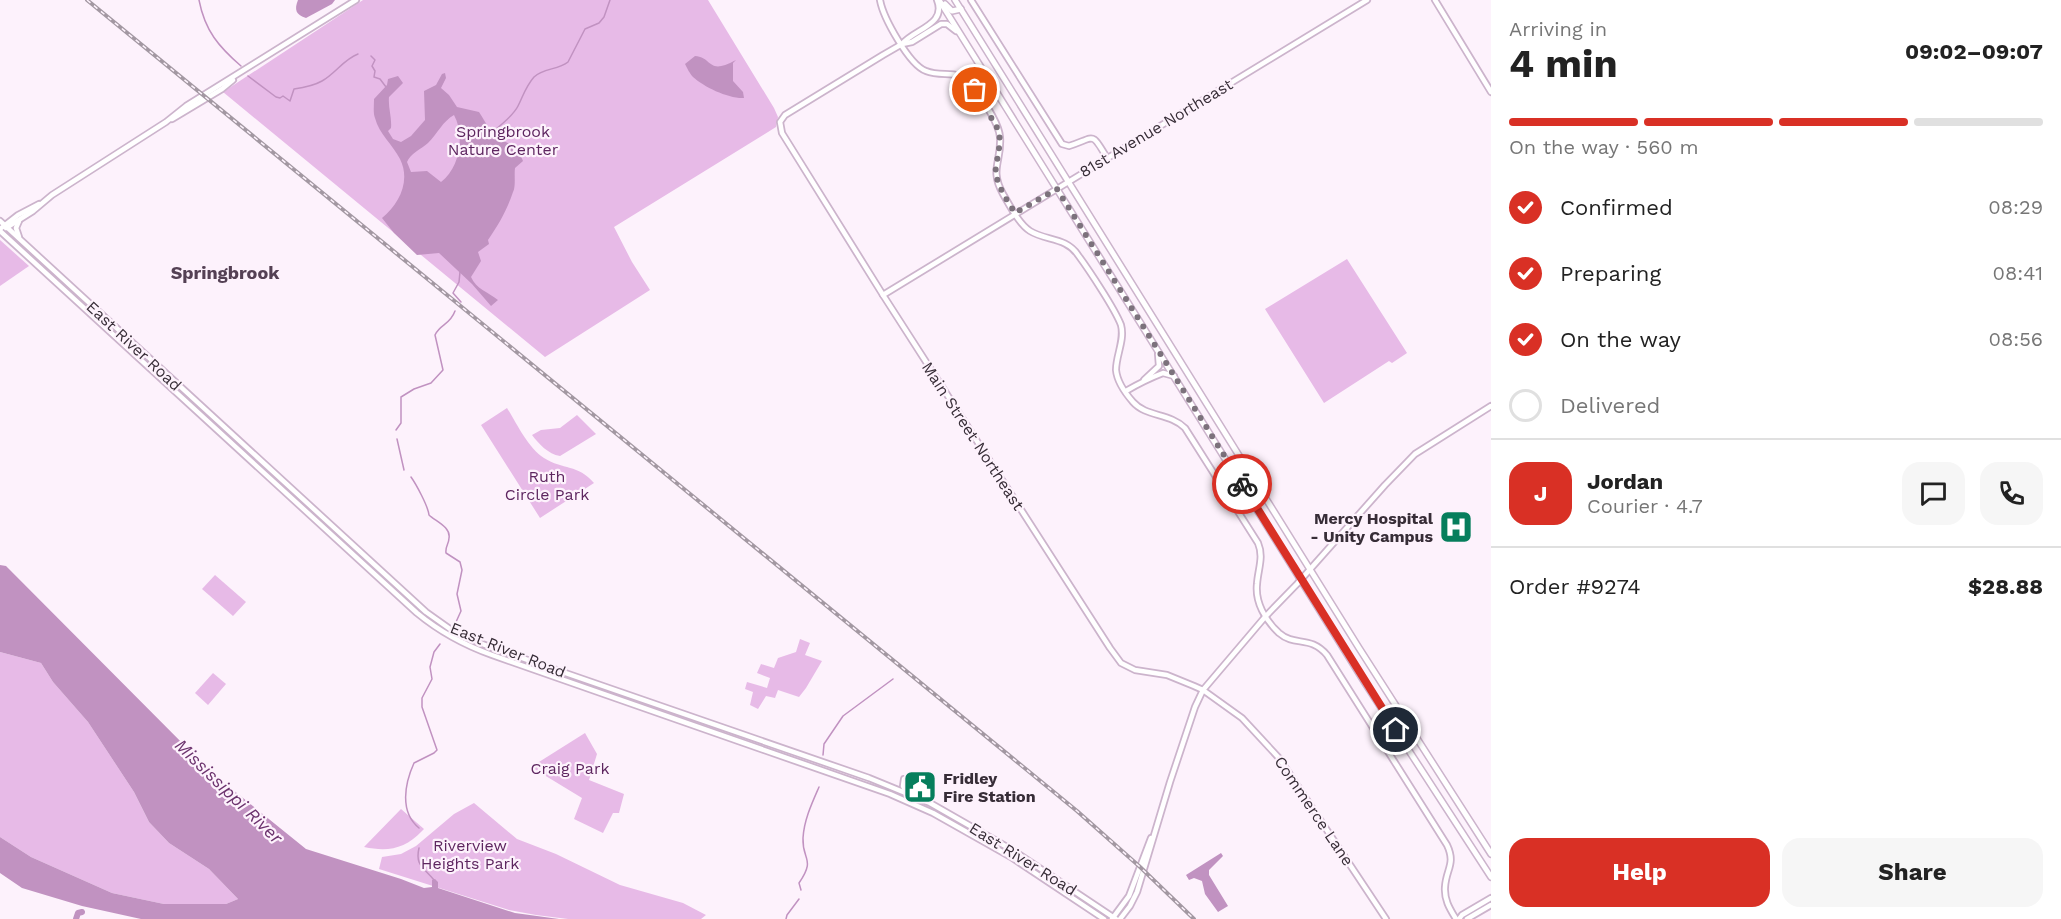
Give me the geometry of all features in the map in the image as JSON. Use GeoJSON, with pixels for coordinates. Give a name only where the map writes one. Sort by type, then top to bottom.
{"type":"FeatureCollection","features":[{"type":"Feature","properties":{"kind":"main road"},"geometry":{"type":"LineString","coordinates":[[939,0],[952,11],[961,9]]}},
{"type":"Feature","properties":{"kind":"main road"},"geometry":{"type":"LineString","coordinates":[[939,0],[1365,683],[1491,877]]}},
{"type":"Feature","properties":{"kind":"main road"},"geometry":{"type":"LineString","coordinates":[[955,0],[1491,854]]}},
{"type":"Feature","properties":{"kind":"street"},"geometry":{"type":"LineString","coordinates":[[2,228],[21,219],[41,203],[166,122],[222,89],[241,73],[356,0]]}},
{"type":"Feature","properties":{"kind":"street"},"geometry":{"type":"LineString","coordinates":[[880,0],[883,13],[902,44],[922,70],[956,74],[972,85],[999,131],[1000,142],[995,174],[1003,194],[1028,229],[1036,234],[1062,241],[1078,255],[1121,326],[1122,336],[1117,373],[1126,391],[1140,408],[1170,417],[1185,428],[1258,543],[1261,555],[1257,594],[1265,617],[1283,636],[1312,643],[1320,647],[1327,655],[1447,845],[1452,855],[1452,865],[1445,885],[1445,896],[1458,919],[1491,898]]}},
{"type":"Feature","properties":{"kind":"street"},"geometry":{"type":"LineString","coordinates":[[902,44],[936,20],[939,14],[939,0]]}},
{"type":"Feature","properties":{"kind":"street"},"geometry":{"type":"LineString","coordinates":[[961,9],[971,0],[1062,144],[1069,146],[1084,138],[1093,138],[1107,158]]}},
{"type":"Feature","properties":{"kind":"street","name":"81st Avenue Northeast"},"geometry":{"type":"LineString","coordinates":[[883,295],[1367,0]]}},
{"type":"Feature","properties":{"kind":"street"},"geometry":{"type":"LineString","coordinates":[[1435,0],[1491,92]]}},
{"type":"Feature","properties":{"kind":"street"},"geometry":{"type":"LineString","coordinates":[[902,44],[912,42],[944,24],[961,35]]}},
{"type":"Feature","properties":{"kind":"street","name":"Main Street Northeast"},"geometry":{"type":"LineString","coordinates":[[902,44],[785,115],[780,122],[782,133],[883,295],[1121,663],[1135,670],[1167,675],[1203,690]]}},
{"type":"Feature","properties":{"kind":"street"},"geometry":{"type":"LineString","coordinates":[[2,228],[31,207],[41,203]]}},
{"type":"Feature","properties":{"kind":"street"},"geometry":{"type":"LineString","coordinates":[[21,219],[16,228],[22,243]]}},
{"type":"Feature","properties":{"kind":"street","name":"East River Road"},"geometry":{"type":"LineString","coordinates":[[2,228],[22,243],[426,612],[447,627],[494,649],[868,778],[930,803],[1014,851],[1115,919]]}},
{"type":"Feature","properties":{"kind":"street","name":"East River Road"},"geometry":{"type":"LineString","coordinates":[[2,228],[240,452],[417,613],[443,633],[492,655],[890,794],[933,813],[1011,857],[1104,919]]}},
{"type":"Feature","properties":{"kind":"street"},"geometry":{"type":"LineString","coordinates":[[1126,391],[1144,380],[1160,363],[1148,334]]}},
{"type":"Feature","properties":{"kind":"street"},"geometry":{"type":"LineString","coordinates":[[1144,380],[1163,373],[1174,376]]}},
{"type":"Feature","properties":{"kind":"street"},"geometry":{"type":"LineString","coordinates":[[1127,919],[1203,690],[1265,617],[1415,454],[1491,406]]}},
{"type":"Feature","properties":{"kind":"street","name":"Commerce Lane"},"geometry":{"type":"LineString","coordinates":[[1203,690],[1242,718],[1279,758],[1386,919]]}},
{"type":"Feature","properties":{"kind":"street"},"geometry":{"type":"LineString","coordinates":[[904,779],[903,787],[908,795]]}},
{"type":"Feature","properties":{"kind":"street"},"geometry":{"type":"LineString","coordinates":[[1115,919],[1129,896],[1147,846],[1153,836]]}},
{"type":"Feature","properties":{"kind":"street"},"geometry":{"type":"LineString","coordinates":[[1467,919],[1491,905]]}},
{"type":"Feature","properties":{"kind":"street"},"geometry":{"type":"LineString","coordinates":[[1115,919],[1130,906]]}},
{"type":"Feature","properties":{"kind":"green space","name":"Springbrook Nature Center"},"geometry":{"type":"Polygon","coordinates":[[[363,0],[708,0],[774,108],[778,117],[776,127],[614,227],[650,290],[545,357],[223,92],[363,0]]]}},
{"type":"Feature","properties":{"kind":"green space"},"geometry":{"type":"Polygon","coordinates":[[[0,240],[29,266],[0,286],[0,240]]]}},
{"type":"Feature","properties":{"kind":"green space"},"geometry":{"type":"Polygon","coordinates":[[[1347,259],[1407,353],[1392,363],[1389,361],[1324,403],[1265,309],[1347,259]]]}},
{"type":"Feature","properties":{"kind":"green space","name":"Ruth Circle Park"},"geometry":{"type":"Polygon","coordinates":[[[507,408],[523,435],[538,454],[551,462],[582,473],[594,483],[540,518],[481,425],[507,408]]]}},
{"type":"Feature","properties":{"kind":"green space"},"geometry":{"type":"Polygon","coordinates":[[[577,415],[596,434],[560,456],[548,451],[532,435],[541,430],[560,428],[577,415]]]}},
{"type":"Feature","properties":{"kind":"green space"},"geometry":{"type":"Polygon","coordinates":[[[215,575],[246,602],[233,616],[202,589],[215,575]]]}},
{"type":"Feature","properties":{"kind":"green space"},"geometry":{"type":"Polygon","coordinates":[[[800,639],[810,643],[805,655],[822,661],[806,688],[799,697],[778,690],[775,698],[766,696],[758,709],[750,705],[753,692],[745,689],[747,682],[767,688],[770,678],[757,673],[761,664],[774,668],[778,658],[796,652],[800,639]]]}},
{"type":"Feature","properties":{"kind":"green space"},"geometry":{"type":"Polygon","coordinates":[[[0,652],[41,663],[53,682],[88,722],[134,792],[149,822],[169,843],[209,869],[238,899],[226,904],[164,904],[112,893],[31,857],[0,837],[0,652]]]}},
{"type":"Feature","properties":{"kind":"green space"},"geometry":{"type":"Polygon","coordinates":[[[213,673],[226,684],[208,705],[195,693],[213,673]]]}},
{"type":"Feature","properties":{"kind":"green space","name":"Craig Park"},"geometry":{"type":"Polygon","coordinates":[[[585,733],[597,754],[589,780],[624,794],[619,813],[613,813],[603,833],[574,819],[582,798],[531,767],[585,733]]]}},
{"type":"Feature","properties":{"kind":"green space","name":"Riverview Heights Park"},"geometry":{"type":"Polygon","coordinates":[[[474,803],[517,839],[556,854],[620,885],[683,903],[706,915],[701,919],[568,919],[536,915],[509,910],[379,869],[382,857],[401,854],[416,846],[454,814],[474,803]]]}},
{"type":"Feature","properties":{"kind":"green space"},"geometry":{"type":"Polygon","coordinates":[[[401,809],[424,829],[409,842],[396,848],[364,847],[401,809]]]}},
{"type":"Feature","properties":{"kind":"water"},"geometry":{"type":"Polygon","coordinates":[[[298,0],[335,0],[332,4],[306,18],[297,12],[298,0]]]}},
{"type":"Feature","properties":{"kind":"water"},"geometry":{"type":"Polygon","coordinates":[[[695,56],[715,66],[736,60],[733,63],[733,81],[743,92],[744,98],[731,97],[717,92],[693,77],[685,64],[695,56]]]}},
{"type":"Feature","properties":{"kind":"water"},"geometry":{"type":"Polygon","coordinates":[[[445,73],[446,78],[441,88],[457,107],[479,112],[492,132],[513,146],[523,161],[515,168],[511,199],[488,240],[489,244],[478,252],[481,261],[471,277],[479,287],[498,300],[491,306],[472,284],[439,253],[417,255],[382,218],[394,206],[402,192],[404,176],[400,159],[377,124],[374,99],[387,85],[388,79],[398,76],[403,83],[389,97],[391,128],[388,131],[393,139],[401,142],[411,136],[425,120],[424,91],[436,85],[445,73]],[[454,115],[443,124],[428,143],[411,156],[407,162],[411,172],[427,171],[441,182],[447,176],[453,168],[459,151],[457,123],[454,115]]]}},
{"type":"Feature","properties":{"kind":"water","name":"Mississippi River"},"geometry":{"type":"Polygon","coordinates":[[[0,565],[6,566],[212,773],[306,849],[424,888],[432,887],[432,880],[435,879],[438,882],[438,888],[515,913],[559,919],[141,919],[82,906],[22,888],[0,873],[0,837],[31,857],[112,893],[164,904],[226,904],[238,899],[209,869],[169,843],[149,822],[134,792],[88,722],[53,682],[41,663],[0,652],[0,565]]]}},
{"type":"Feature","properties":{"kind":"water"},"geometry":{"type":"Polygon","coordinates":[[[1221,853],[1223,856],[1209,870],[1209,875],[1228,906],[1218,912],[1205,894],[1202,881],[1194,878],[1189,880],[1186,875],[1221,853]]]}},
{"type":"Feature","properties":{"kind":"waterway"},"geometry":{"type":"LineString","coordinates":[[199,0],[205,21],[214,38],[241,66]]}},
{"type":"Feature","properties":{"kind":"waterway"},"geometry":{"type":"LineString","coordinates":[[491,133],[513,113],[534,77],[568,62],[585,29],[599,23],[604,17],[610,0]]}},
{"type":"Feature","properties":{"kind":"waterway"},"geometry":{"type":"LineString","coordinates":[[248,76],[276,97],[283,96],[290,101],[294,89],[322,81],[348,59],[358,54]]}},
{"type":"Feature","properties":{"kind":"waterway"},"geometry":{"type":"LineString","coordinates":[[371,56],[375,60],[372,66],[375,71],[374,77],[380,79],[386,87]]}},
{"type":"Feature","properties":{"kind":"waterway"},"geometry":{"type":"LineString","coordinates":[[460,272],[459,282],[453,293],[461,302]]}},
{"type":"Feature","properties":{"kind":"waterway"},"geometry":{"type":"LineString","coordinates":[[396,430],[401,423],[401,397],[431,383],[443,370],[435,335],[455,311]]}},
{"type":"Feature","properties":{"kind":"waterway"},"geometry":{"type":"LineString","coordinates":[[397,439],[404,470]]}},
{"type":"Feature","properties":{"kind":"waterway"},"geometry":{"type":"LineString","coordinates":[[411,477],[429,515],[448,531],[446,553],[460,562],[462,570],[457,594],[461,611],[456,622]]}},
{"type":"Feature","properties":{"kind":"waterway"},"geometry":{"type":"LineString","coordinates":[[419,828],[406,806],[406,788],[414,763],[437,750],[422,707],[422,698],[432,679],[430,667],[434,652],[440,644]]}},
{"type":"Feature","properties":{"kind":"waterway"},"geometry":{"type":"LineString","coordinates":[[823,755],[824,744],[843,716],[893,679]]}},
{"type":"Feature","properties":{"kind":"waterway"},"geometry":{"type":"LineString","coordinates":[[801,890],[799,883],[807,869],[803,846],[804,831],[819,787]]}},
{"type":"Feature","properties":{"kind":"waterway"},"geometry":{"type":"LineString","coordinates":[[419,848],[419,862],[434,880]]}},
{"type":"Feature","properties":{"kind":"waterway"},"geometry":{"type":"LineString","coordinates":[[786,919],[799,899]]}},
{"type":"Feature","properties":{"kind":"waterway"},"geometry":{"type":"LineString","coordinates":[[76,919],[78,913],[82,912]]}},
{"type":"Feature","properties":{"kind":"railway"},"geometry":{"type":"LineString","coordinates":[[87,0],[1077,811],[1194,919]]}},
{"type":"Feature","properties":{"kind":"way so far"},"geometry":{"type":"LineString","coordinates":[[975,90],[999,131],[1000,148],[995,174],[1003,194],[1015,213],[1057,189],[1242,484]]}},
{"type":"Feature","properties":{"kind":"place","name":"Mercy Hospital - Unity Campus"},"geometry":{"type":"Point","coordinates":[1456,527]}},
{"type":"Feature","properties":{"kind":"place","name":"Fridley Fire Station"},"geometry":{"type":"Point","coordinates":[920,787]}},
{"type":"Feature","properties":{"kind":"district","name":"Springbrook"},"geometry":{"type":"Point","coordinates":[225,272]}},
{"type":"Feature","properties":{"kind":"route"},"geometry":{"type":"LineString","coordinates":[[1242,484],[1396,730]]}}]}
